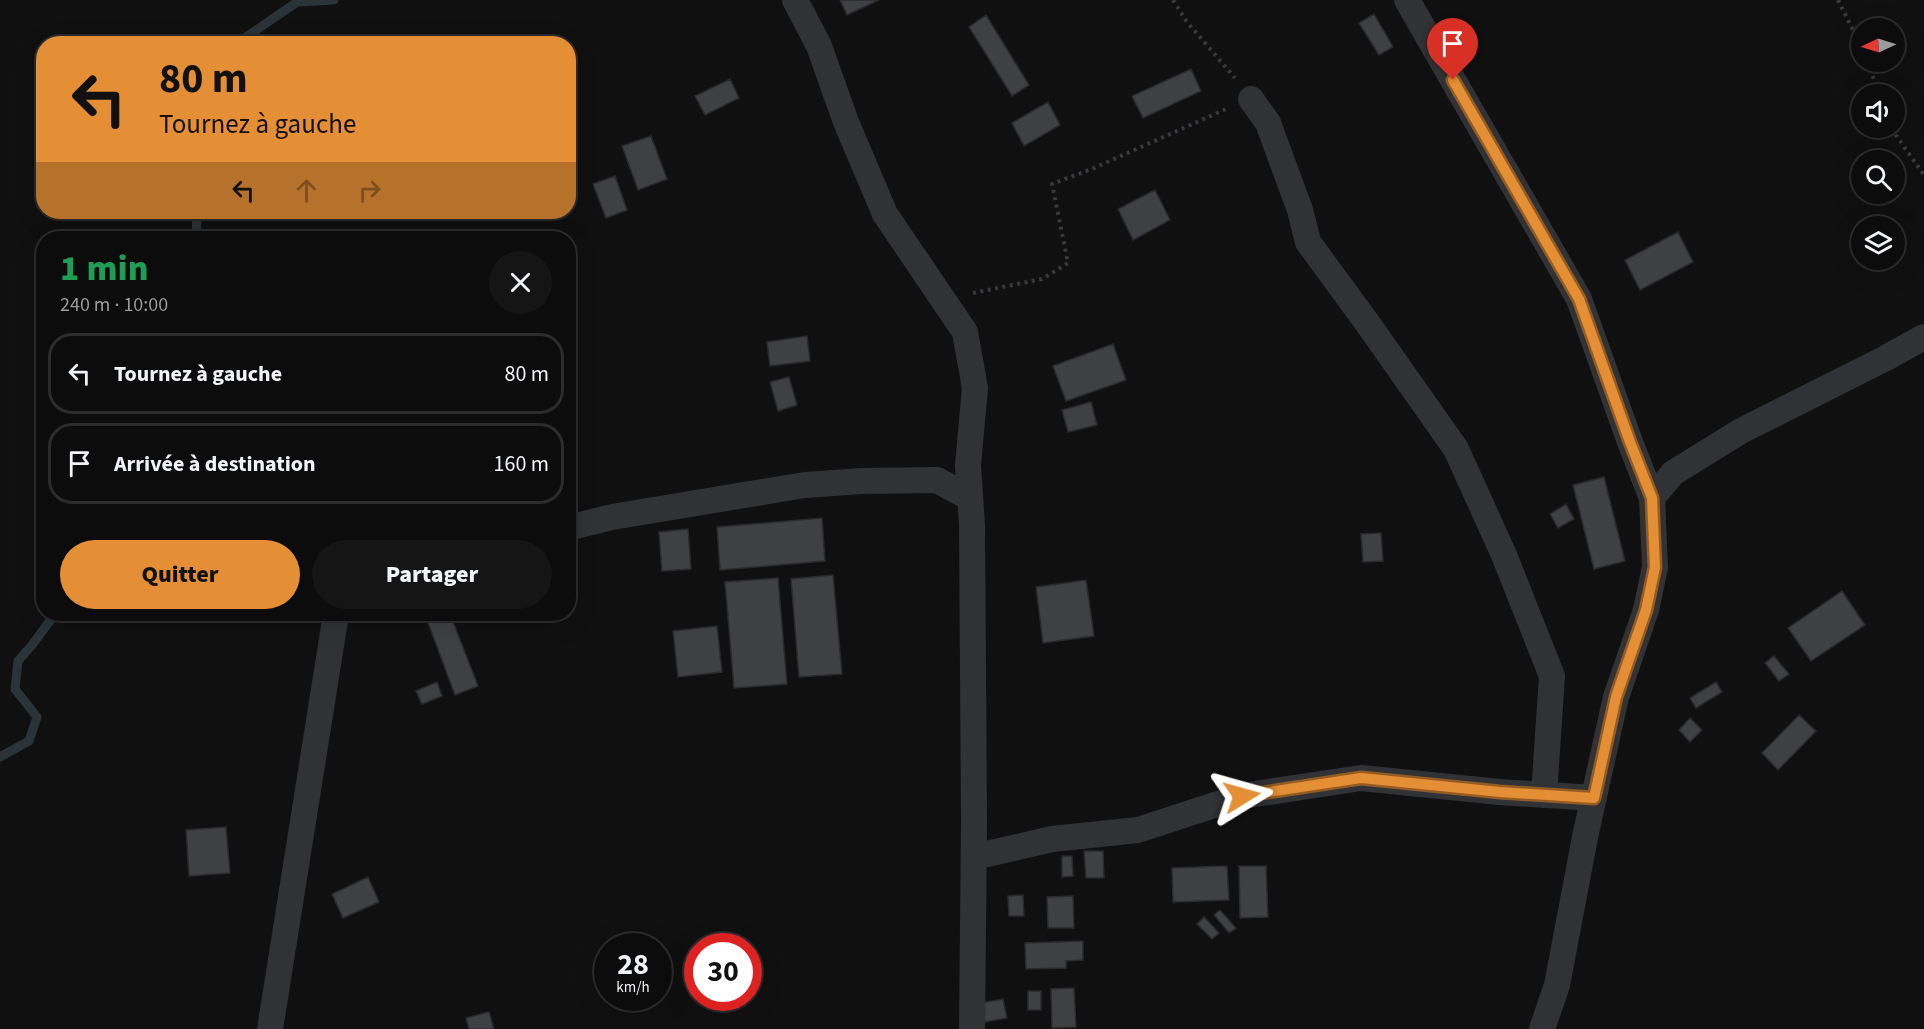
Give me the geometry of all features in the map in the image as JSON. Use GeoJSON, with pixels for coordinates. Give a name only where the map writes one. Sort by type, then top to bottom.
{"type":"FeatureCollection","features":[{"type":"Feature","properties":{"kind":"street"},"geometry":{"type":"LineString","coordinates":[[795,0],[819,46],[846,122],[885,214],[965,332],[975,388],[968,465],[972,548],[974,857],[972,1029]]}},
{"type":"Feature","properties":{"kind":"street"},"geometry":{"type":"LineString","coordinates":[[1407,0],[1579,299],[1652,498],[1655,567],[1646,610],[1616,697],[1557,985],[1542,1029]]}},
{"type":"Feature","properties":{"kind":"street"},"geometry":{"type":"LineString","coordinates":[[1251,99],[1268,123],[1300,210],[1308,242],[1456,449],[1504,555],[1552,676],[1544,795]]}},
{"type":"Feature","properties":{"kind":"street"},"geometry":{"type":"LineString","coordinates":[[1652,498],[1673,473],[1741,431],[1924,337]]}},
{"type":"Feature","properties":{"kind":"street"},"geometry":{"type":"LineString","coordinates":[[576,526],[612,517],[816,484],[937,480],[970,498]]}},
{"type":"Feature","properties":{"kind":"street"},"geometry":{"type":"LineString","coordinates":[[270,1029],[335,621]]}},
{"type":"Feature","properties":{"kind":"street"},"geometry":{"type":"LineString","coordinates":[[974,857],[1052,838],[1138,830],[1242,796],[1361,778],[1594,798]]}},
{"type":"Feature","properties":{"kind":"path"},"geometry":{"type":"LineString","coordinates":[[943,299],[1042,279],[1068,263],[1052,184],[1251,99],[1187,22],[1173,0]]}},
{"type":"Feature","properties":{"kind":"path"},"geometry":{"type":"LineString","coordinates":[[1838,0],[1851,26]]}},
{"type":"Feature","properties":{"kind":"path"},"geometry":{"type":"LineString","coordinates":[[1898,138],[1924,175]]}},
{"type":"Feature","properties":{"kind":"building"},"geometry":{"type":"Polygon","coordinates":[[[840,0],[879,0],[847,15],[840,0]]]}},
{"type":"Feature","properties":{"kind":"building"},"geometry":{"type":"Polygon","coordinates":[[[1374,14],[1393,47],[1379,55],[1359,23],[1374,14]]]}},
{"type":"Feature","properties":{"kind":"building"},"geometry":{"type":"Polygon","coordinates":[[[986,15],[1029,85],[1012,96],[969,27],[986,15]]]}},
{"type":"Feature","properties":{"kind":"building"},"geometry":{"type":"Polygon","coordinates":[[[1191,69],[1201,91],[1143,118],[1132,96],[1191,69]]]}},
{"type":"Feature","properties":{"kind":"building"},"geometry":{"type":"Polygon","coordinates":[[[730,79],[739,98],[705,115],[695,96],[730,79]]]}},
{"type":"Feature","properties":{"kind":"building"},"geometry":{"type":"Polygon","coordinates":[[[1048,102],[1060,125],[1024,146],[1012,123],[1048,102]]]}},
{"type":"Feature","properties":{"kind":"building"},"geometry":{"type":"Polygon","coordinates":[[[651,136],[667,179],[638,190],[622,146],[651,136]]]}},
{"type":"Feature","properties":{"kind":"building"},"geometry":{"type":"Polygon","coordinates":[[[615,176],[627,210],[606,218],[593,184],[615,176]]]}},
{"type":"Feature","properties":{"kind":"building"},"geometry":{"type":"Polygon","coordinates":[[[1155,190],[1170,220],[1133,240],[1118,209],[1155,190]]]}},
{"type":"Feature","properties":{"kind":"building"},"geometry":{"type":"Polygon","coordinates":[[[1678,232],[1693,262],[1640,290],[1625,260],[1678,232]]]}},
{"type":"Feature","properties":{"kind":"building"},"geometry":{"type":"Polygon","coordinates":[[[807,336],[810,361],[770,366],[767,342],[807,336]]]}},
{"type":"Feature","properties":{"kind":"building"},"geometry":{"type":"Polygon","coordinates":[[[1113,344],[1126,380],[1066,401],[1053,366],[1113,344]]]}},
{"type":"Feature","properties":{"kind":"building"},"geometry":{"type":"Polygon","coordinates":[[[789,377],[797,405],[778,411],[770,382],[789,377]]]}},
{"type":"Feature","properties":{"kind":"building"},"geometry":{"type":"Polygon","coordinates":[[[1091,402],[1097,425],[1068,432],[1062,410],[1091,402]]]}},
{"type":"Feature","properties":{"kind":"building"},"geometry":{"type":"Polygon","coordinates":[[[1604,477],[1625,561],[1594,569],[1573,485],[1604,477]]]}},
{"type":"Feature","properties":{"kind":"building"},"geometry":{"type":"Polygon","coordinates":[[[1566,504],[1574,519],[1558,528],[1550,514],[1566,504]]]}},
{"type":"Feature","properties":{"kind":"building"},"geometry":{"type":"Polygon","coordinates":[[[822,518],[825,561],[720,570],[717,527],[822,518]]]}},
{"type":"Feature","properties":{"kind":"building"},"geometry":{"type":"Polygon","coordinates":[[[688,529],[691,569],[662,571],[659,532],[688,529]]]}},
{"type":"Feature","properties":{"kind":"building"},"geometry":{"type":"Polygon","coordinates":[[[1381,533],[1383,561],[1363,562],[1361,534],[1381,533]]]}},
{"type":"Feature","properties":{"kind":"building"},"geometry":{"type":"Polygon","coordinates":[[[833,575],[842,674],[799,677],[791,579],[833,575]]]}},
{"type":"Feature","properties":{"kind":"building"},"geometry":{"type":"Polygon","coordinates":[[[778,578],[787,684],[734,688],[725,582],[778,578]]]}},
{"type":"Feature","properties":{"kind":"building"},"geometry":{"type":"Polygon","coordinates":[[[1086,580],[1094,636],[1043,643],[1036,587],[1086,580]]]}},
{"type":"Feature","properties":{"kind":"building"},"geometry":{"type":"Polygon","coordinates":[[[1842,591],[1865,625],[1811,661],[1788,628],[1842,591]]]}},
{"type":"Feature","properties":{"kind":"building"},"geometry":{"type":"Polygon","coordinates":[[[427,621],[453,621],[478,686],[455,695],[427,621]]]}},
{"type":"Feature","properties":{"kind":"building"},"geometry":{"type":"Polygon","coordinates":[[[717,626],[722,672],[678,677],[673,631],[717,626]]]}},
{"type":"Feature","properties":{"kind":"building"},"geometry":{"type":"Polygon","coordinates":[[[1774,656],[1789,674],[1779,681],[1765,663],[1774,656]]]}},
{"type":"Feature","properties":{"kind":"building"},"geometry":{"type":"Polygon","coordinates":[[[437,682],[442,696],[422,704],[416,691],[437,682]]]}},
{"type":"Feature","properties":{"kind":"building"},"geometry":{"type":"Polygon","coordinates":[[[1716,682],[1722,692],[1696,708],[1690,698],[1716,682]]]}},
{"type":"Feature","properties":{"kind":"building"},"geometry":{"type":"Polygon","coordinates":[[[1799,715],[1816,731],[1778,770],[1762,753],[1799,715]]]}},
{"type":"Feature","properties":{"kind":"building"},"geometry":{"type":"Polygon","coordinates":[[[1690,718],[1702,730],[1690,742],[1679,730],[1690,718]]]}},
{"type":"Feature","properties":{"kind":"building"},"geometry":{"type":"Polygon","coordinates":[[[226,827],[230,873],[189,876],[186,830],[226,827]]]}},
{"type":"Feature","properties":{"kind":"building"},"geometry":{"type":"Polygon","coordinates":[[[1084,851],[1103,851],[1104,878],[1086,878],[1084,851]]]}},
{"type":"Feature","properties":{"kind":"building"},"geometry":{"type":"Polygon","coordinates":[[[1062,856],[1072,856],[1073,876],[1062,877],[1062,856]]]}},
{"type":"Feature","properties":{"kind":"building"},"geometry":{"type":"Polygon","coordinates":[[[1227,866],[1229,900],[1173,902],[1172,868],[1227,866]]]}},
{"type":"Feature","properties":{"kind":"building"},"geometry":{"type":"Polygon","coordinates":[[[1239,866],[1266,866],[1268,917],[1240,918],[1239,866]]]}},
{"type":"Feature","properties":{"kind":"building"},"geometry":{"type":"Polygon","coordinates":[[[368,877],[379,902],[343,918],[332,894],[368,877]]]}},
{"type":"Feature","properties":{"kind":"building"},"geometry":{"type":"Polygon","coordinates":[[[1023,895],[1024,916],[1009,916],[1008,896],[1023,895]]]}},
{"type":"Feature","properties":{"kind":"building"},"geometry":{"type":"Polygon","coordinates":[[[1073,896],[1074,928],[1048,928],[1047,897],[1073,896]]]}},
{"type":"Feature","properties":{"kind":"building"},"geometry":{"type":"Polygon","coordinates":[[[1220,910],[1236,928],[1229,933],[1214,915],[1220,910]]]}},
{"type":"Feature","properties":{"kind":"building"},"geometry":{"type":"Polygon","coordinates":[[[1204,917],[1219,933],[1212,939],[1197,924],[1204,917]]]}},
{"type":"Feature","properties":{"kind":"building"},"geometry":{"type":"Polygon","coordinates":[[[1083,941],[1083,960],[1066,961],[1066,968],[1026,969],[1025,943],[1083,941]]]}},
{"type":"Feature","properties":{"kind":"building"},"geometry":{"type":"Polygon","coordinates":[[[1074,988],[1076,1027],[1052,1028],[1051,989],[1074,988]]]}},
{"type":"Feature","properties":{"kind":"building"},"geometry":{"type":"Polygon","coordinates":[[[1028,991],[1041,991],[1041,1010],[1028,1010],[1028,991]]]}},
{"type":"Feature","properties":{"kind":"building"},"geometry":{"type":"Polygon","coordinates":[[[1003,999],[1007,1018],[985,1022],[981,1003],[1003,999]]]}},
{"type":"Feature","properties":{"kind":"building"},"geometry":{"type":"Polygon","coordinates":[[[489,1012],[494,1029],[469,1029],[466,1018],[489,1012]]]}},
{"type":"Feature","properties":{"kind":"waterway"},"geometry":{"type":"LineString","coordinates":[[248,36],[297,2],[334,0]]}},
{"type":"Feature","properties":{"kind":"waterway"},"geometry":{"type":"LineString","coordinates":[[196,231],[197,219]]}},
{"type":"Feature","properties":{"kind":"waterway"},"geometry":{"type":"LineString","coordinates":[[0,757],[29,741],[37,717],[15,689],[18,661],[50,621]]}},
{"type":"Feature","properties":{"kind":"route"},"geometry":{"type":"LineString","coordinates":[[1242,796],[1361,778],[1500,792],[1594,798],[1616,697],[1646,610],[1655,567],[1652,498],[1579,299],[1453,80]]}}]}
